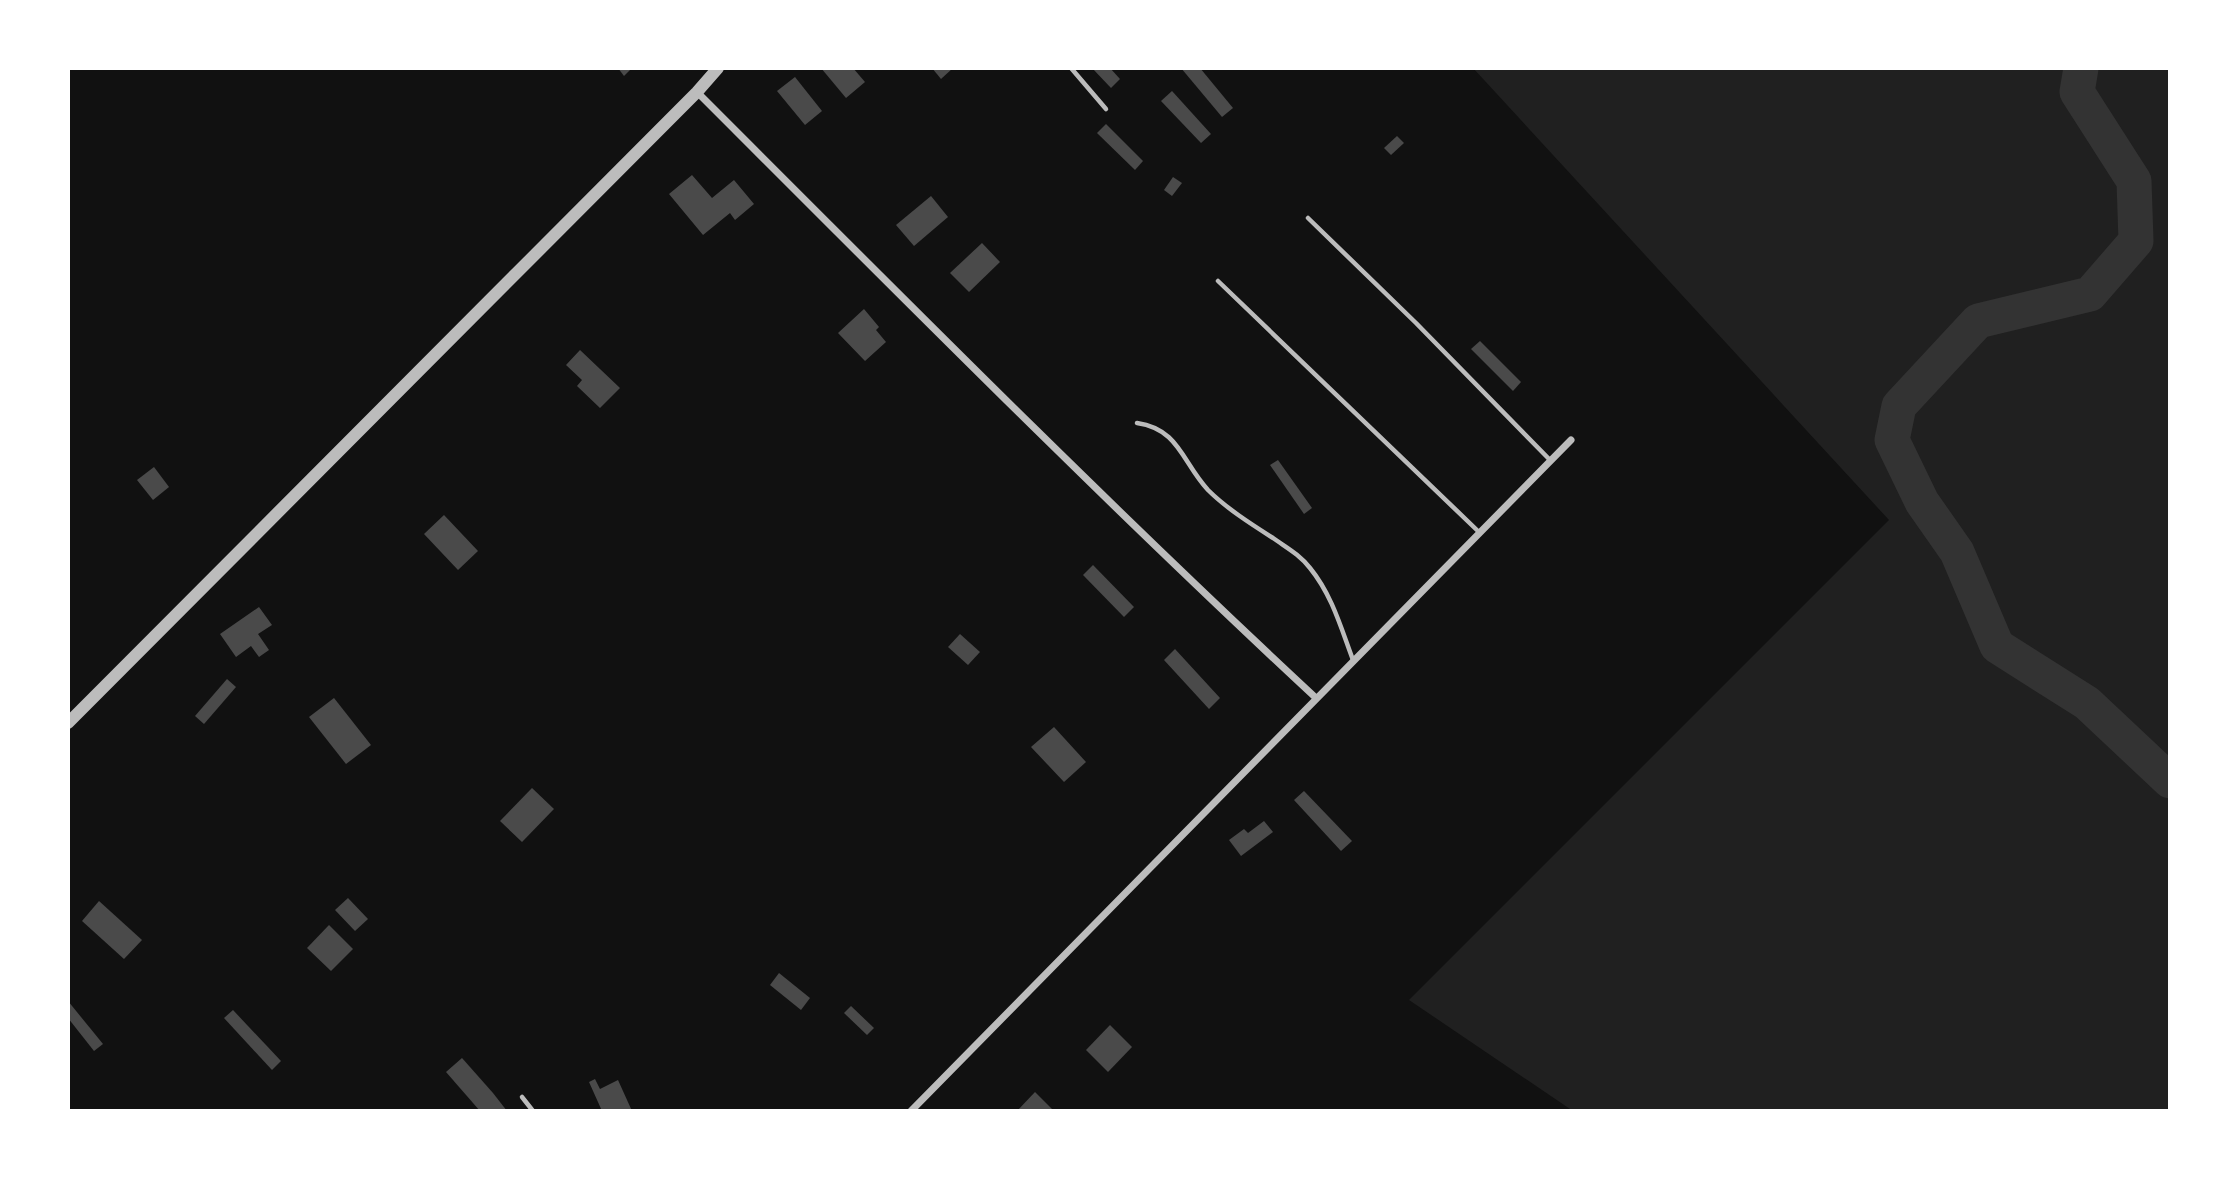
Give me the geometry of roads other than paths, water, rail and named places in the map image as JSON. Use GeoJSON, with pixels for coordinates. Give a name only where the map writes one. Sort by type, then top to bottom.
{"type":"FeatureCollection","features":[{"type":"Feature","properties":{"kind":"street"},"geometry":{"type":"LineString","coordinates":[[68,723],[718,68]]}},
{"type":"Feature","properties":{"kind":"street"},"geometry":{"type":"LineString","coordinates":[[697,92],[971,366],[1219,608],[1316,698]]}},
{"type":"Feature","properties":{"kind":"street"},"geometry":{"type":"LineString","coordinates":[[911,1111],[1572,440]]}},
{"type":"Feature","properties":{"kind":"lane"},"geometry":{"type":"LineString","coordinates":[[1071,68],[1106,109]]}},
{"type":"Feature","properties":{"kind":"lane"},"geometry":{"type":"LineString","coordinates":[[1308,218],[1416,323],[1551,461]]}},
{"type":"Feature","properties":{"kind":"lane"},"geometry":{"type":"LineString","coordinates":[[1218,281],[1480,533]]}},
{"type":"Feature","properties":{"kind":"lane"},"geometry":{"type":"LineString","coordinates":[[1136,423],[1152,425],[1169,437],[1209,491],[1273,539],[1296,552],[1325,591],[1353,660]]}},
{"type":"Feature","properties":{"kind":"lane"},"geometry":{"type":"LineString","coordinates":[[522,1097],[533,1111]]}},
{"type":"Feature","properties":{"kind":"waterway"},"geometry":{"type":"LineString","coordinates":[[2081,68],[2077,92],[2134,181],[2136,241],[2090,294],[1978,321],[1899,406],[1892,440],[1922,502],[1957,552],[1997,646],[2087,703],[2170,781]]}}]}
